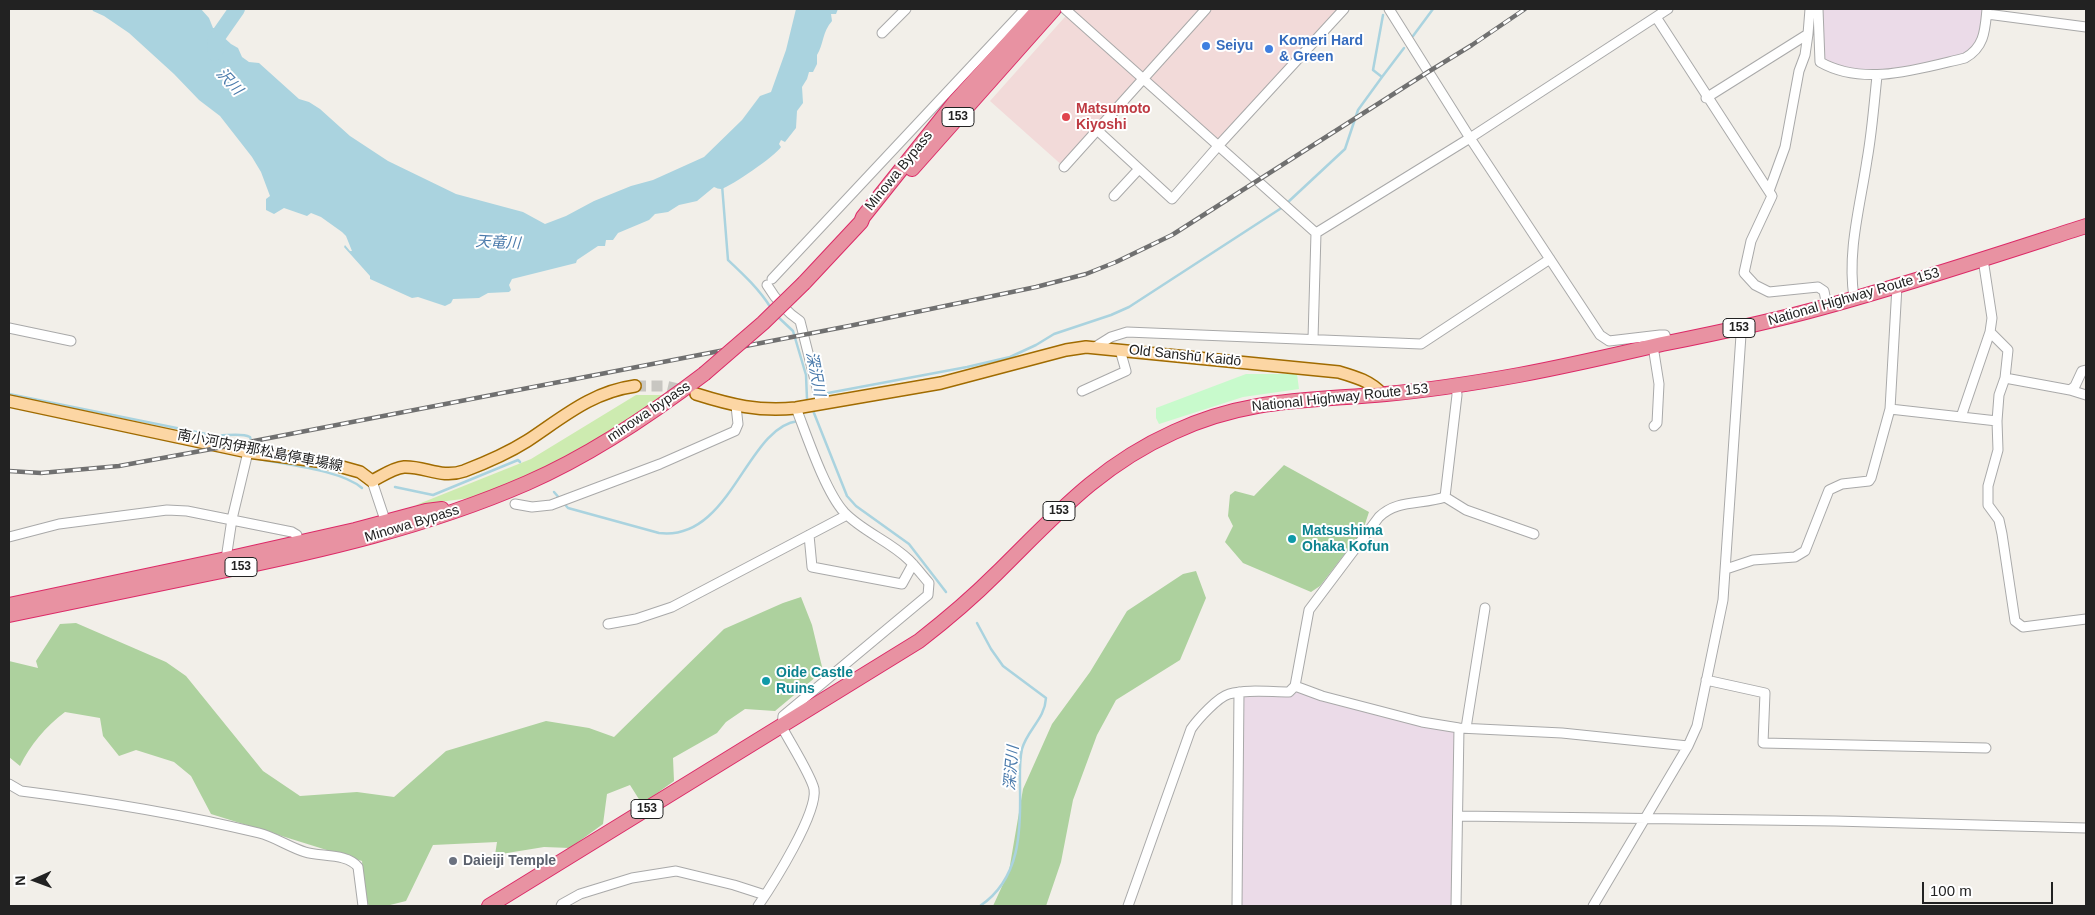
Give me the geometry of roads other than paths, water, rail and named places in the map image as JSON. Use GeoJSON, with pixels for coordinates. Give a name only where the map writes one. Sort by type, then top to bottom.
{"type":"FeatureCollection","features":[{"type":"Feature","properties":{"kind":"highway","name":"Minowa Bypass"},"geometry":{"type":"LineString","coordinates":[[804,283],[861,222],[863,216],[954,103],[1039,9]]}},
{"type":"Feature","properties":{"kind":"highway","name":"Minowa Bypass"},"geometry":{"type":"LineString","coordinates":[[861,222],[867,220],[1054,9]]}},
{"type":"Feature","properties":{"kind":"highway","name":"National Highway Route 153"},"geometry":{"type":"LineString","coordinates":[[489,906],[919,641],[982,587],[1071,499],[1100,475],[1151,443],[1200,421],[1254,406],[1282,401],[1382,394],[1456,385],[1521,374],[1739,328],[1897,286],[2086,226]]}},
{"type":"Feature","properties":{"kind":"highway","name":"minowa bypass"},"geometry":{"type":"LineString","coordinates":[[470,506],[529,482],[575,459],[638,422],[704,374],[763,323],[804,283]]}},
{"type":"Feature","properties":{"kind":"highway","name":"Minowa Bypass"},"geometry":{"type":"LineString","coordinates":[[9,615],[307,554],[387,528],[470,506]]}},
{"type":"Feature","properties":{"kind":"highway","name":"Minowa Bypass"},"geometry":{"type":"LineString","coordinates":[[9,605],[226,559],[387,528]]}},
{"type":"Feature","properties":{"kind":"main road","name":"Old Sanshū Kaidō"},"geometry":{"type":"LineString","coordinates":[[818,405],[925,386],[1066,350],[1095,347],[1339,372],[1374,385],[1382,394]]}},
{"type":"Feature","properties":{"kind":"main road"},"geometry":{"type":"LineString","coordinates":[[372,481],[402,467],[443,474],[463,471],[526,442],[562,415],[587,400],[613,390],[634,386]]}},
{"type":"Feature","properties":{"kind":"main road"},"geometry":{"type":"LineString","coordinates":[[696,394],[736,406],[777,410],[818,405]]}},
{"type":"Feature","properties":{"kind":"main road","name":"南小河内伊那松島停車場線"},"geometry":{"type":"LineString","coordinates":[[9,401],[248,452],[308,458],[360,472],[372,481]]}},
{"type":"Feature","properties":{"kind":"street"},"geometry":{"type":"LineString","coordinates":[[882,32],[906,9]]}},
{"type":"Feature","properties":{"kind":"street"},"geometry":{"type":"LineString","coordinates":[[818,405],[800,321],[790,314],[777,300],[770,282],[1025,9]]}},
{"type":"Feature","properties":{"kind":"street"},"geometry":{"type":"LineString","coordinates":[[1065,9],[1316,233],[1313,339]]}},
{"type":"Feature","properties":{"kind":"street"},"geometry":{"type":"LineString","coordinates":[[1064,167],[1206,9]]}},
{"type":"Feature","properties":{"kind":"street"},"geometry":{"type":"LineString","coordinates":[[1097,130],[1138,170],[1172,199],[1344,9]]}},
{"type":"Feature","properties":{"kind":"street"},"geometry":{"type":"LineString","coordinates":[[1389,9],[1470,138],[1604,339],[1618,341],[1665,335],[1668,343]]}},
{"type":"Feature","properties":{"kind":"street"},"geometry":{"type":"LineString","coordinates":[[1316,233],[1470,138],[1668,9]]}},
{"type":"Feature","properties":{"kind":"street"},"geometry":{"type":"LineString","coordinates":[[1769,191],[1785,147],[1799,71],[1805,55],[1810,9]]}},
{"type":"Feature","properties":{"kind":"street"},"geometry":{"type":"LineString","coordinates":[[1818,9],[1820,62],[1833,69],[1877,76],[1956,60],[1975,53],[1982,41],[1987,11],[2086,27]]}},
{"type":"Feature","properties":{"kind":"street"},"geometry":{"type":"LineString","coordinates":[[1656,17],[1706,98],[1772,196],[1751,241],[1744,273],[1755,285],[1769,292],[1818,287],[1824,291],[1827,306]]}},
{"type":"Feature","properties":{"kind":"street"},"geometry":{"type":"LineString","coordinates":[[1706,98],[1808,34]]}},
{"type":"Feature","properties":{"kind":"street"},"geometry":{"type":"LineString","coordinates":[[1854,298],[1851,272],[1854,232],[1868,159],[1877,76]]}},
{"type":"Feature","properties":{"kind":"street"},"geometry":{"type":"LineString","coordinates":[[1114,196],[1138,170]]}},
{"type":"Feature","properties":{"kind":"street"},"geometry":{"type":"LineString","coordinates":[[1095,347],[1111,336],[1126,332],[1421,344],[1550,259]]}},
{"type":"Feature","properties":{"kind":"street"},"geometry":{"type":"LineString","coordinates":[[1961,417],[1990,332],[1992,318],[1983,259]]}},
{"type":"Feature","properties":{"kind":"street"},"geometry":{"type":"LineString","coordinates":[[1726,570],[1753,560],[1794,557],[1805,551],[1829,490],[1842,484],[1869,481],[1871,478],[1890,410],[1897,286]]}},
{"type":"Feature","properties":{"kind":"street"},"geometry":{"type":"LineString","coordinates":[[9,328],[71,341]]}},
{"type":"Feature","properties":{"kind":"street"},"geometry":{"type":"LineString","coordinates":[[1592,906],[1688,746],[1697,726],[1724,600],[1741,334],[1739,328]]}},
{"type":"Feature","properties":{"kind":"street"},"geometry":{"type":"LineString","coordinates":[[1990,332],[2008,350],[2005,378],[1999,395],[1997,421],[1998,450],[1988,486],[1988,505],[1999,520],[2015,621],[2023,627],[2086,619]]}},
{"type":"Feature","properties":{"kind":"street"},"geometry":{"type":"LineString","coordinates":[[1653,346],[1659,384],[1657,423],[1654,426]]}},
{"type":"Feature","properties":{"kind":"street"},"geometry":{"type":"LineString","coordinates":[[1082,390],[1126,371],[1120,350]]}},
{"type":"Feature","properties":{"kind":"street"},"geometry":{"type":"LineString","coordinates":[[2070,390],[2075,386],[2082,371],[2086,370]]}},
{"type":"Feature","properties":{"kind":"street"},"geometry":{"type":"LineString","coordinates":[[2005,378],[2070,390],[2086,395]]}},
{"type":"Feature","properties":{"kind":"street"},"geometry":{"type":"LineString","coordinates":[[1445,497],[1457,395],[1456,385]]}},
{"type":"Feature","properties":{"kind":"street"},"geometry":{"type":"LineString","coordinates":[[515,504],[532,507],[551,505],[660,464],[735,431],[738,424],[736,406]]}},
{"type":"Feature","properties":{"kind":"street"},"geometry":{"type":"LineString","coordinates":[[758,906],[791,850],[815,797],[813,786],[782,727],[783,716],[928,596],[928,583],[911,562],[858,524],[833,496],[813,452],[798,408]]}},
{"type":"Feature","properties":{"kind":"street"},"geometry":{"type":"LineString","coordinates":[[1890,410],[1997,421]]}},
{"type":"Feature","properties":{"kind":"street"},"geometry":{"type":"LineString","coordinates":[[226,559],[232,519],[248,452]]}},
{"type":"Feature","properties":{"kind":"street"},"geometry":{"type":"LineString","coordinates":[[372,481],[387,528]]}},
{"type":"Feature","properties":{"kind":"street"},"geometry":{"type":"LineString","coordinates":[[1445,497],[1466,510],[1534,534]]}},
{"type":"Feature","properties":{"kind":"street"},"geometry":{"type":"LineString","coordinates":[[1128,906],[1191,729],[1197,720],[1226,695],[1239,692],[1289,692],[1296,686],[1309,610],[1379,517],[1388,509],[1398,505],[1434,501],[1445,497]]}},
{"type":"Feature","properties":{"kind":"street"},"geometry":{"type":"LineString","coordinates":[[9,537],[58,524],[167,510],[187,511],[232,519],[292,532],[297,535]]}},
{"type":"Feature","properties":{"kind":"street"},"geometry":{"type":"LineString","coordinates":[[608,624],[636,619],[672,606],[848,515]]}},
{"type":"Feature","properties":{"kind":"street"},"geometry":{"type":"LineString","coordinates":[[809,536],[812,567],[902,584],[911,562]]}},
{"type":"Feature","properties":{"kind":"street"},"geometry":{"type":"LineString","coordinates":[[1456,906],[1462,728],[1485,608]]}},
{"type":"Feature","properties":{"kind":"street"},"geometry":{"type":"LineString","coordinates":[[1706,680],[1764,693],[1763,743],[1986,748]]}},
{"type":"Feature","properties":{"kind":"street"},"geometry":{"type":"LineString","coordinates":[[1296,686],[1322,696],[1422,722],[1462,728],[1562,733],[1688,746]]}},
{"type":"Feature","properties":{"kind":"street"},"geometry":{"type":"LineString","coordinates":[[1237,906],[1239,692]]}},
{"type":"Feature","properties":{"kind":"street"},"geometry":{"type":"LineString","coordinates":[[9,784],[20,791],[106,802],[262,834],[305,852],[354,862],[358,867],[363,906]]}},
{"type":"Feature","properties":{"kind":"street"},"geometry":{"type":"LineString","coordinates":[[1458,816],[1644,820],[1835,821],[2086,828]]}},
{"type":"Feature","properties":{"kind":"street"},"geometry":{"type":"LineString","coordinates":[[562,905],[580,894],[632,878],[676,871],[694,874],[765,895]]}},
{"type":"Feature","properties":{"kind":"water","name":"天竜川"},"geometry":{"type":"Polygon","coordinates":[[[92,9],[201,9],[209,18],[213,28],[219,28],[218,32],[238,48],[242,57],[249,62],[259,63],[299,99],[309,102],[320,109],[350,136],[388,161],[456,194],[523,212],[545,224],[566,216],[594,201],[631,186],[653,180],[704,157],[742,120],[760,96],[771,92],[786,50],[796,9],[838,9],[836,14],[831,14],[832,21],[826,29],[817,55],[817,64],[813,72],[809,72],[802,87],[803,103],[797,111],[796,128],[785,142],[781,140],[779,144],[781,147],[762,163],[726,187],[718,189],[714,187],[697,201],[679,205],[668,212],[655,214],[649,220],[618,233],[613,240],[606,240],[605,246],[598,246],[577,260],[576,263],[512,279],[509,285],[511,290],[509,292],[488,293],[479,298],[453,299],[451,303],[445,306],[418,297],[412,298],[370,279],[370,276],[344,247],[345,245],[352,251],[346,236],[321,217],[311,213],[307,216],[284,208],[274,214],[266,210],[266,199],[270,196],[261,172],[252,157],[220,116],[199,100],[129,33],[92,9]]]}},
{"type":"Feature","properties":{"kind":"waterway","name":"沢川"},"geometry":{"type":"LineString","coordinates":[[215,53],[216,39],[237,9]]}},
{"type":"Feature","properties":{"kind":"waterway"},"geometry":{"type":"LineString","coordinates":[[1413,36],[1433,9]]}},
{"type":"Feature","properties":{"kind":"waterway"},"geometry":{"type":"LineString","coordinates":[[1287,203],[1345,149],[1358,110],[1382,77],[1373,70],[1383,15]]}},
{"type":"Feature","properties":{"kind":"waterway"},"geometry":{"type":"LineString","coordinates":[[1382,77],[1404,48]]}},
{"type":"Feature","properties":{"kind":"waterway","name":"深沢川"},"geometry":{"type":"LineString","coordinates":[[722,185],[728,260],[756,288],[771,308]]}},
{"type":"Feature","properties":{"kind":"waterway"},"geometry":{"type":"LineString","coordinates":[[828,393],[1010,357],[1054,334],[1129,307],[1283,207]]}},
{"type":"Feature","properties":{"kind":"waterway","name":"深沢川"},"geometry":{"type":"LineString","coordinates":[[777,316],[793,331],[806,375],[807,399],[810,403]]}},
{"type":"Feature","properties":{"kind":"waterway"},"geometry":{"type":"LineString","coordinates":[[9,394],[211,435],[246,436],[250,437],[253,447]]}},
{"type":"Feature","properties":{"kind":"waterway","name":"深沢川"},"geometry":{"type":"LineString","coordinates":[[812,408],[847,496],[856,506],[909,544],[946,592]]}},
{"type":"Feature","properties":{"kind":"waterway"},"geometry":{"type":"LineString","coordinates":[[554,492],[568,508],[659,533],[684,531],[704,520],[721,503],[764,442],[780,428],[798,421]]}},
{"type":"Feature","properties":{"kind":"waterway"},"geometry":{"type":"LineString","coordinates":[[259,459],[328,472],[353,482],[362,488]]}},
{"type":"Feature","properties":{"kind":"waterway"},"geometry":{"type":"LineString","coordinates":[[395,487],[433,495],[518,460],[520,462]]}},
{"type":"Feature","properties":{"kind":"waterway","name":"深沢川"},"geometry":{"type":"LineString","coordinates":[[977,623],[1003,666],[1046,698],[1043,712],[1024,742],[1022,749],[1020,759],[1020,821],[1015,853],[1003,882],[993,895],[980,906]]}},
{"type":"Feature","properties":{"kind":"tunnel"},"geometry":{"type":"LineString","coordinates":[[635,386],[665,386],[687,391]]}},
{"type":"Feature","properties":{"kind":"railway"},"geometry":{"type":"LineString","coordinates":[[9,471],[41,473],[119,466],[849,326],[1036,287],[1086,274],[1172,235],[1472,45],[1525,9]]}},
{"type":"Feature","properties":{"kind":"place","name":"Seiyu"},"geometry":{"type":"Point","coordinates":[1206,46]}},
{"type":"Feature","properties":{"kind":"place","name":"Komeri Hard & Green"},"geometry":{"type":"Point","coordinates":[1269,49]}},
{"type":"Feature","properties":{"kind":"place","name":"Matsumoto Kiyoshi"},"geometry":{"type":"Point","coordinates":[1066,117]}},
{"type":"Feature","properties":{"kind":"place","name":"Matsushima Ohaka Kofun"},"geometry":{"type":"Point","coordinates":[1292,539]}},
{"type":"Feature","properties":{"kind":"place","name":"Oide Castle Ruins"},"geometry":{"type":"Point","coordinates":[766,681]}},
{"type":"Feature","properties":{"kind":"place","name":"Daieiji Temple"},"geometry":{"type":"Point","coordinates":[453,861]}}]}
